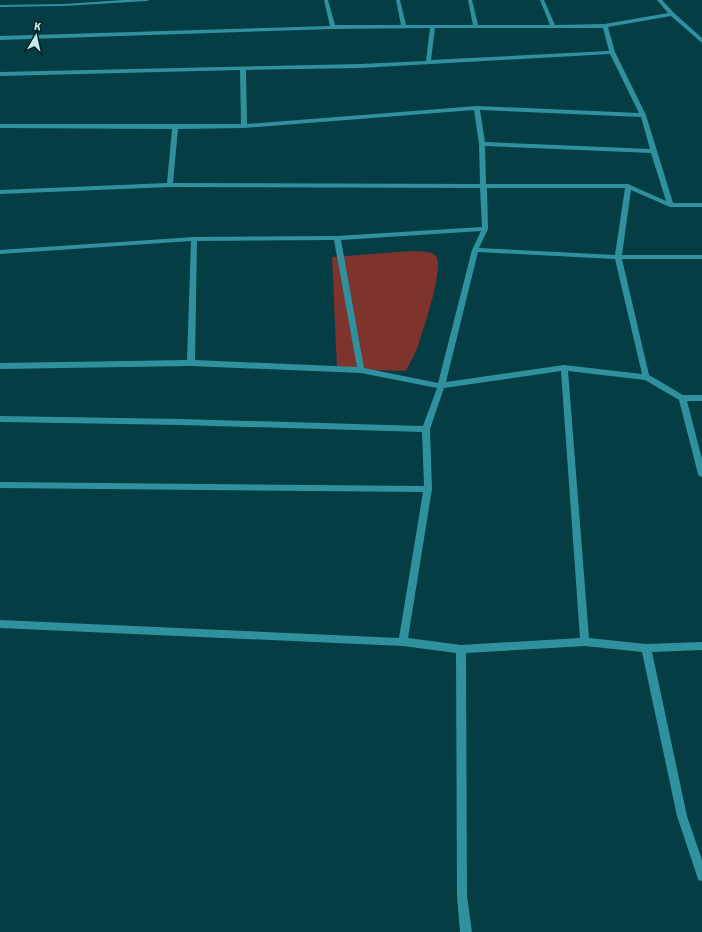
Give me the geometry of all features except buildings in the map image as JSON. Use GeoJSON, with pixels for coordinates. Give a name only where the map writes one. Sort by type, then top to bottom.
{"type":"FeatureCollection","features":[{"type":"Feature","properties":{"kind":"street"},"geometry":{"type":"LineString","coordinates":[[0,6],[64,5],[147,0]]}},
{"type":"Feature","properties":{"kind":"street"},"geometry":{"type":"LineString","coordinates":[[326,0],[333,27]]}},
{"type":"Feature","properties":{"kind":"street"},"geometry":{"type":"LineString","coordinates":[[398,0],[404,27]]}},
{"type":"Feature","properties":{"kind":"street"},"geometry":{"type":"LineString","coordinates":[[470,0],[476,27]]}},
{"type":"Feature","properties":{"kind":"street"},"geometry":{"type":"LineString","coordinates":[[542,0],[553,26]]}},
{"type":"Feature","properties":{"kind":"street"},"geometry":{"type":"LineString","coordinates":[[659,0],[702,41]]}},
{"type":"Feature","properties":{"kind":"street"},"geometry":{"type":"LineString","coordinates":[[0,38],[333,27],[605,26],[672,14]]}},
{"type":"Feature","properties":{"kind":"street"},"geometry":{"type":"LineString","coordinates":[[605,26],[612,52],[643,115],[670,205]]}},
{"type":"Feature","properties":{"kind":"street"},"geometry":{"type":"LineString","coordinates":[[428,62],[433,27]]}},
{"type":"Feature","properties":{"kind":"street"},"geometry":{"type":"LineString","coordinates":[[0,74],[360,66],[612,52]]}},
{"type":"Feature","properties":{"kind":"street"},"geometry":{"type":"LineString","coordinates":[[243,69],[244,126]]}},
{"type":"Feature","properties":{"kind":"street"},"geometry":{"type":"LineString","coordinates":[[0,126],[244,126],[477,108],[643,115]]}},
{"type":"Feature","properties":{"kind":"street"},"geometry":{"type":"LineString","coordinates":[[403,642],[428,489],[426,429],[441,386],[475,250],[485,229],[482,144],[477,108]]}},
{"type":"Feature","properties":{"kind":"street"},"geometry":{"type":"LineString","coordinates":[[170,185],[175,127]]}},
{"type":"Feature","properties":{"kind":"street"},"geometry":{"type":"LineString","coordinates":[[482,144],[654,150]]}},
{"type":"Feature","properties":{"kind":"street"},"geometry":{"type":"LineString","coordinates":[[0,192],[170,185],[483,187],[628,186],[670,205],[702,205]]}},
{"type":"Feature","properties":{"kind":"street"},"geometry":{"type":"LineString","coordinates":[[628,186],[618,257],[646,378]]}},
{"type":"Feature","properties":{"kind":"street"},"geometry":{"type":"LineString","coordinates":[[0,252],[194,239],[337,238],[485,229]]}},
{"type":"Feature","properties":{"kind":"street"},"geometry":{"type":"LineString","coordinates":[[337,238],[361,370]]}},
{"type":"Feature","properties":{"kind":"street"},"geometry":{"type":"LineString","coordinates":[[191,364],[194,239]]}},
{"type":"Feature","properties":{"kind":"street"},"geometry":{"type":"LineString","coordinates":[[475,250],[618,257],[702,257]]}},
{"type":"Feature","properties":{"kind":"street"},"geometry":{"type":"LineString","coordinates":[[0,366],[191,364],[361,370],[441,386],[564,368],[646,378],[682,398],[702,398]]}},
{"type":"Feature","properties":{"kind":"street"},"geometry":{"type":"LineString","coordinates":[[564,368],[585,642]]}},
{"type":"Feature","properties":{"kind":"street"},"geometry":{"type":"LineString","coordinates":[[682,398],[702,474]]}},
{"type":"Feature","properties":{"kind":"street"},"geometry":{"type":"LineString","coordinates":[[0,419],[182,422],[426,429]]}},
{"type":"Feature","properties":{"kind":"street"},"geometry":{"type":"LineString","coordinates":[[0,485],[428,489]]}},
{"type":"Feature","properties":{"kind":"street"},"geometry":{"type":"LineString","coordinates":[[0,624],[403,642],[461,649],[585,642],[646,648],[702,646]]}},
{"type":"Feature","properties":{"kind":"street"},"geometry":{"type":"LineString","coordinates":[[646,648],[682,816],[702,876]]}},
{"type":"Feature","properties":{"kind":"street"},"geometry":{"type":"LineString","coordinates":[[461,649],[462,896],[466,932]]}},
{"type":"Feature","properties":{"kind":"shaded area"},"geometry":{"type":"Polygon","coordinates":[[[411,251],[433,253],[438,261],[438,270],[433,297],[425,325],[418,347],[406,371],[337,369],[332,257],[411,251]]]}}]}
